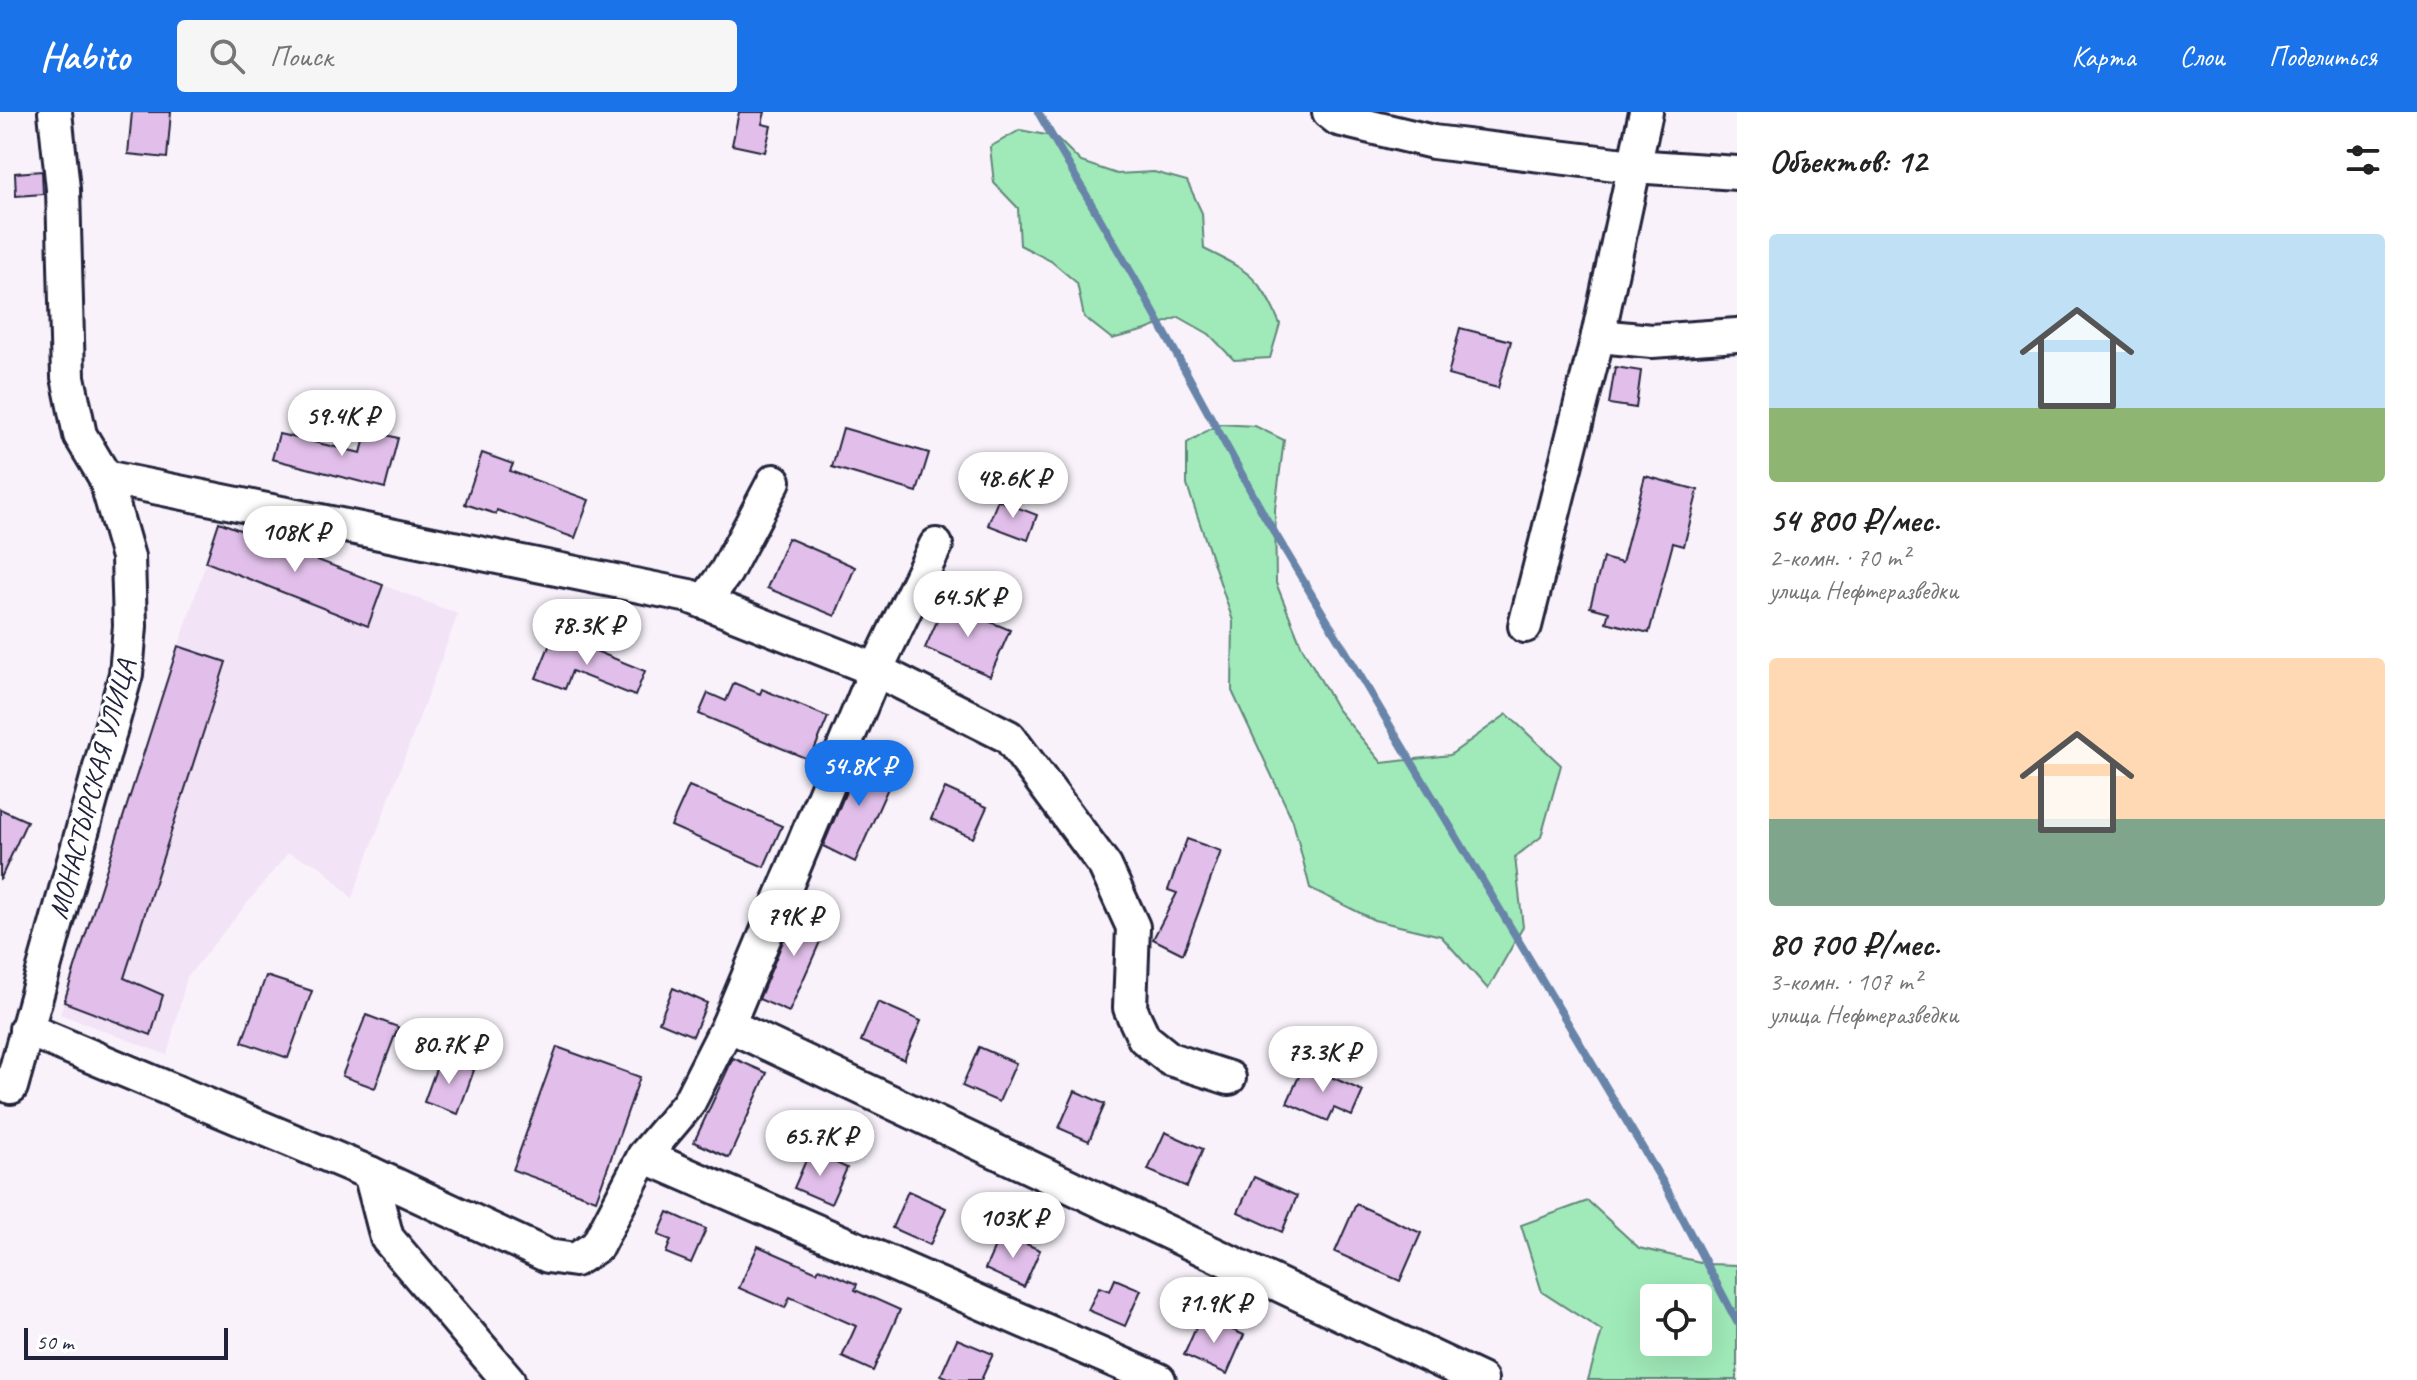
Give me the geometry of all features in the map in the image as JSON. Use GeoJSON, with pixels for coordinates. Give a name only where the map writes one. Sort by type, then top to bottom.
{"type":"FeatureCollection","features":[{"type":"Feature","properties":{"kind":"street","name":"МОНАСТЫРСКАЯ УЛИЦА"},"geometry":{"type":"LineString","coordinates":[[11,1087],[126,674],[130,626],[128,557],[105,477],[80,435],[68,377],[63,189],[55,112]]}},
{"type":"Feature","properties":{"kind":"street"},"geometry":{"type":"LineString","coordinates":[[1329,112],[1338,119],[1433,142],[1633,166],[1737,173]]}},
{"type":"Feature","properties":{"kind":"street"},"geometry":{"type":"LineString","coordinates":[[1525,626],[1598,336],[1646,112]]}},
{"type":"Feature","properties":{"kind":"street"},"geometry":{"type":"LineString","coordinates":[[1598,336],[1652,341],[1737,335]]}},
{"type":"Feature","properties":{"kind":"street"},"geometry":{"type":"LineString","coordinates":[[105,477],[674,593],[876,670],[1009,737],[1105,866],[1133,927],[1130,1008],[1144,1038],[1170,1059],[1229,1078]]}},
{"type":"Feature","properties":{"kind":"street"},"geometry":{"type":"LineString","coordinates":[[704,602],[726,572],[774,481]]}},
{"type":"Feature","properties":{"kind":"street"},"geometry":{"type":"LineString","coordinates":[[26,1029],[370,1173],[548,1256],[575,1260],[597,1246],[644,1156],[688,1104],[728,1025],[876,670],[936,545]]}},
{"type":"Feature","properties":{"kind":"street"},"geometry":{"type":"LineString","coordinates":[[728,1025],[1481,1380]]}},
{"type":"Feature","properties":{"kind":"street"},"geometry":{"type":"LineString","coordinates":[[644,1156],[1159,1380]]}},
{"type":"Feature","properties":{"kind":"street"},"geometry":{"type":"LineString","coordinates":[[370,1173],[387,1238],[508,1380]]}},
{"type":"Feature","properties":{"kind":"shaded area"},"geometry":{"type":"Polygon","coordinates":[[[219,522],[458,614],[352,898],[320,866],[288,853],[187,977],[167,1055],[60,1014],[219,522]]]}},
{"type":"Feature","properties":{"kind":"green space"},"geometry":{"type":"Polygon","coordinates":[[[1020,130],[1056,137],[1081,162],[1117,174],[1154,172],[1187,181],[1202,213],[1204,249],[1243,270],[1259,285],[1273,308],[1280,324],[1270,358],[1234,360],[1209,334],[1179,317],[1112,339],[1084,317],[1077,283],[1051,261],[1020,245],[1018,208],[994,183],[990,147],[1020,130]]]}},
{"type":"Feature","properties":{"kind":"green space"},"geometry":{"type":"Polygon","coordinates":[[[1218,424],[1255,426],[1284,440],[1275,509],[1276,583],[1302,647],[1337,709],[1382,763],[1450,755],[1507,714],[1561,765],[1541,837],[1515,857],[1523,927],[1488,989],[1441,936],[1374,920],[1310,888],[1293,821],[1232,691],[1233,621],[1187,485],[1187,443],[1218,424]]]}},
{"type":"Feature","properties":{"kind":"green space"},"geometry":{"type":"Polygon","coordinates":[[[1588,1201],[1639,1248],[1709,1264],[1737,1265],[1737,1380],[1588,1380],[1602,1331],[1542,1292],[1521,1225],[1588,1201]]]}},
{"type":"Feature","properties":{"kind":"building"},"geometry":{"type":"Polygon","coordinates":[[[132,112],[171,112],[167,158],[128,154],[132,112]]]}},
{"type":"Feature","properties":{"kind":"building"},"geometry":{"type":"Polygon","coordinates":[[[739,112],[765,112],[762,124],[771,126],[765,152],[732,145],[739,112]]]}},
{"type":"Feature","properties":{"kind":"building"},"geometry":{"type":"Polygon","coordinates":[[[42,171],[43,194],[16,196],[15,173],[42,171]]]}},
{"type":"Feature","properties":{"kind":"building"},"geometry":{"type":"Polygon","coordinates":[[[1460,328],[1511,341],[1498,388],[1448,375],[1460,328]]]}},
{"type":"Feature","properties":{"kind":"building"},"geometry":{"type":"Polygon","coordinates":[[[1615,367],[1641,371],[1636,408],[1609,404],[1615,367]]]}},
{"type":"Feature","properties":{"kind":"building"},"geometry":{"type":"Polygon","coordinates":[[[843,428],[929,453],[917,492],[832,467],[843,428]]]}},
{"type":"Feature","properties":{"kind":"building"},"geometry":{"type":"Polygon","coordinates":[[[367,430],[398,438],[385,488],[272,459],[279,434],[361,453],[367,430]]]}},
{"type":"Feature","properties":{"kind":"building"},"geometry":{"type":"Polygon","coordinates":[[[482,453],[513,464],[510,471],[589,500],[575,538],[497,510],[496,514],[465,504],[482,453]]]}},
{"type":"Feature","properties":{"kind":"building"},"geometry":{"type":"Polygon","coordinates":[[[1645,476],[1698,490],[1684,546],[1673,543],[1649,633],[1606,622],[1609,612],[1590,607],[1603,558],[1622,563],[1645,476]]]}},
{"type":"Feature","properties":{"kind":"building"},"geometry":{"type":"Polygon","coordinates":[[[998,500],[1037,515],[1028,540],[988,525],[998,500]]]}},
{"type":"Feature","properties":{"kind":"building"},"geometry":{"type":"Polygon","coordinates":[[[219,522],[383,585],[368,626],[206,562],[219,522]]]}},
{"type":"Feature","properties":{"kind":"building"},"geometry":{"type":"Polygon","coordinates":[[[788,538],[855,567],[835,616],[767,588],[788,538]]]}},
{"type":"Feature","properties":{"kind":"building"},"geometry":{"type":"Polygon","coordinates":[[[945,603],[1010,630],[990,676],[925,648],[945,603]]]}},
{"type":"Feature","properties":{"kind":"building"},"geometry":{"type":"Polygon","coordinates":[[[554,634],[645,671],[635,696],[572,671],[565,689],[536,678],[554,634]]]}},
{"type":"Feature","properties":{"kind":"building"},"geometry":{"type":"Polygon","coordinates":[[[178,646],[226,662],[124,978],[163,995],[151,1035],[64,1002],[178,646]]]}},
{"type":"Feature","properties":{"kind":"building"},"geometry":{"type":"Polygon","coordinates":[[[734,683],[760,694],[762,689],[828,717],[810,760],[699,714],[708,693],[726,701],[734,683]]]}},
{"type":"Feature","properties":{"kind":"building"},"geometry":{"type":"Polygon","coordinates":[[[861,756],[896,770],[855,862],[823,846],[861,756]]]}},
{"type":"Feature","properties":{"kind":"building"},"geometry":{"type":"Polygon","coordinates":[[[689,786],[782,826],[764,867],[671,826],[689,786]]]}},
{"type":"Feature","properties":{"kind":"building"},"geometry":{"type":"Polygon","coordinates":[[[945,788],[987,807],[973,838],[931,819],[945,788]]]}},
{"type":"Feature","properties":{"kind":"building"},"geometry":{"type":"Polygon","coordinates":[[[0,809],[27,821],[0,880],[0,809]]]}},
{"type":"Feature","properties":{"kind":"building"},"geometry":{"type":"Polygon","coordinates":[[[1187,839],[1221,851],[1183,954],[1153,939],[1177,893],[1168,890],[1187,839]]]}},
{"type":"Feature","properties":{"kind":"building"},"geometry":{"type":"Polygon","coordinates":[[[798,905],[830,919],[789,1012],[759,999],[798,905]]]}},
{"type":"Feature","properties":{"kind":"building"},"geometry":{"type":"Polygon","coordinates":[[[266,976],[312,991],[288,1058],[242,1042],[266,976]]]}},
{"type":"Feature","properties":{"kind":"building"},"geometry":{"type":"Polygon","coordinates":[[[673,988],[707,1003],[693,1036],[659,1022],[673,988]]]}},
{"type":"Feature","properties":{"kind":"building"},"geometry":{"type":"Polygon","coordinates":[[[878,1002],[921,1021],[904,1060],[861,1041],[878,1002]]]}},
{"type":"Feature","properties":{"kind":"building"},"geometry":{"type":"Polygon","coordinates":[[[366,1015],[398,1027],[375,1088],[342,1076],[366,1015]]]}},
{"type":"Feature","properties":{"kind":"building"},"geometry":{"type":"Polygon","coordinates":[[[557,1047],[640,1077],[596,1200],[513,1170],[557,1047]]]}},
{"type":"Feature","properties":{"kind":"building"},"geometry":{"type":"Polygon","coordinates":[[[979,1047],[1016,1063],[999,1102],[962,1086],[979,1047]]]}},
{"type":"Feature","properties":{"kind":"building"},"geometry":{"type":"Polygon","coordinates":[[[440,1058],[474,1070],[458,1114],[424,1102],[440,1058]]]}},
{"type":"Feature","properties":{"kind":"building"},"geometry":{"type":"Polygon","coordinates":[[[733,1058],[767,1073],[729,1158],[694,1142],[733,1058]]]}},
{"type":"Feature","properties":{"kind":"building"},"geometry":{"type":"Polygon","coordinates":[[[1304,1065],[1363,1091],[1352,1116],[1334,1108],[1328,1121],[1287,1103],[1304,1065]]]}},
{"type":"Feature","properties":{"kind":"building"},"geometry":{"type":"Polygon","coordinates":[[[1075,1091],[1105,1104],[1089,1141],[1059,1128],[1075,1091]]]}},
{"type":"Feature","properties":{"kind":"building"},"geometry":{"type":"Polygon","coordinates":[[[1165,1132],[1203,1149],[1187,1187],[1148,1170],[1165,1132]]]}},
{"type":"Feature","properties":{"kind":"building"},"geometry":{"type":"Polygon","coordinates":[[[810,1151],[847,1168],[831,1204],[794,1188],[810,1151]]]}},
{"type":"Feature","properties":{"kind":"building"},"geometry":{"type":"Polygon","coordinates":[[[1254,1177],[1297,1196],[1282,1232],[1238,1212],[1254,1177]]]}},
{"type":"Feature","properties":{"kind":"building"},"geometry":{"type":"Polygon","coordinates":[[[908,1191],[946,1208],[930,1245],[892,1228],[908,1191]]]}},
{"type":"Feature","properties":{"kind":"building"},"geometry":{"type":"Polygon","coordinates":[[[1356,1204],[1421,1233],[1400,1281],[1335,1252],[1356,1204]]]}},
{"type":"Feature","properties":{"kind":"building"},"geometry":{"type":"Polygon","coordinates":[[[668,1212],[706,1229],[691,1263],[666,1253],[671,1240],[658,1235],[668,1212]]]}},
{"type":"Feature","properties":{"kind":"building"},"geometry":{"type":"Polygon","coordinates":[[[1001,1233],[1040,1250],[1024,1287],[985,1269],[1001,1233]]]}},
{"type":"Feature","properties":{"kind":"building"},"geometry":{"type":"Polygon","coordinates":[[[758,1246],[817,1272],[819,1268],[857,1284],[855,1290],[900,1310],[873,1371],[842,1357],[856,1326],[790,1297],[785,1308],[739,1288],[758,1246]]]}},
{"type":"Feature","properties":{"kind":"building"},"geometry":{"type":"Polygon","coordinates":[[[1115,1279],[1141,1290],[1125,1326],[1088,1310],[1099,1287],[1110,1291],[1115,1279]]]}},
{"type":"Feature","properties":{"kind":"building"},"geometry":{"type":"Polygon","coordinates":[[[1201,1316],[1244,1335],[1227,1374],[1184,1355],[1201,1316]]]}},
{"type":"Feature","properties":{"kind":"building"},"geometry":{"type":"Polygon","coordinates":[[[957,1339],[993,1354],[981,1380],[954,1380],[941,1375],[957,1339]]]}},
{"type":"Feature","properties":{"kind":"waterway"},"geometry":{"type":"LineString","coordinates":[[1038,112],[1143,293],[1264,515],[1667,1189],[1737,1322]]}}]}
